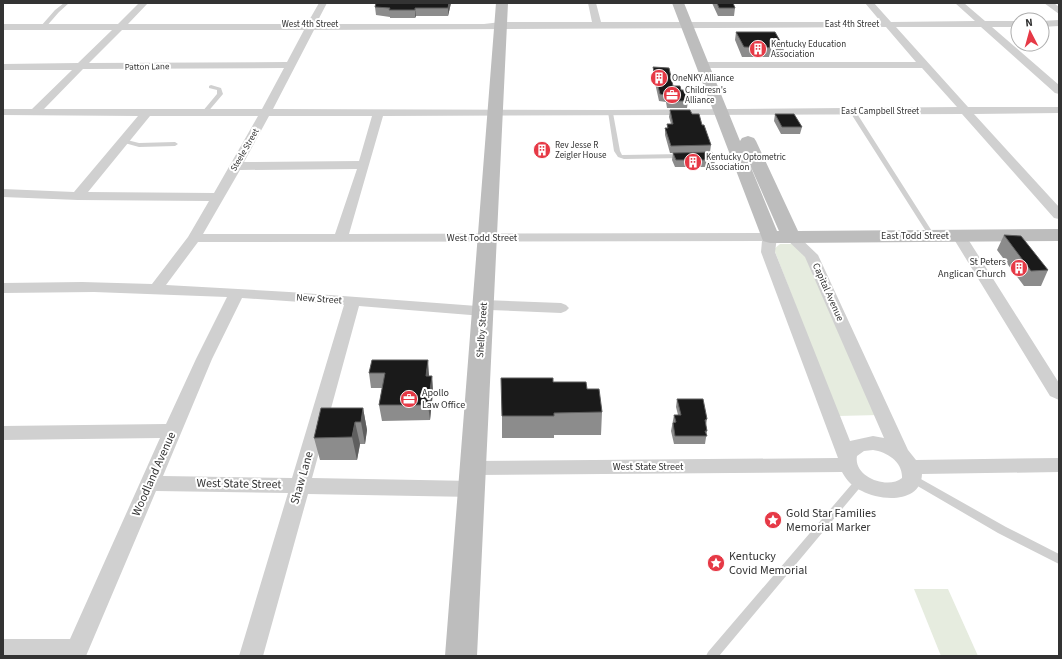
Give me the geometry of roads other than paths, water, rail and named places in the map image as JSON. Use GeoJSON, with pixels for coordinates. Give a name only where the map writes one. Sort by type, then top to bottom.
{"type":"FeatureCollection","features":[{"type":"Feature","properties":{"kind":"main road","name":"Shelby Street"},"geometry":{"type":"LineString","coordinates":[[461,656],[502,3]]}},
{"type":"Feature","properties":{"kind":"main road","name":"Capital Avenue"},"geometry":{"type":"LineString","coordinates":[[678,3],[694,24]]}},
{"type":"Feature","properties":{"kind":"main road","name":"Capital Avenue"},"geometry":{"type":"LineString","coordinates":[[691,3],[694,24],[729,112],[754,154],[791,237]]}},
{"type":"Feature","properties":{"kind":"main road","name":"Capital Avenue"},"geometry":{"type":"LineString","coordinates":[[729,112],[738,155],[770,238]]}},
{"type":"Feature","properties":{"kind":"main road","name":"East Todd Street"},"geometry":{"type":"LineString","coordinates":[[770,238],[1059,235]]}},
{"type":"Feature","properties":{"kind":"street"},"geometry":{"type":"LineString","coordinates":[[35,112],[144,3]]}},
{"type":"Feature","properties":{"kind":"street","name":"Steele Street"},"geometry":{"type":"LineString","coordinates":[[155,290],[194,238],[266,112],[323,3]]}},
{"type":"Feature","properties":{"kind":"street"},"geometry":{"type":"LineString","coordinates":[[592,3],[597,25]]}},
{"type":"Feature","properties":{"kind":"street"},"geometry":{"type":"LineString","coordinates":[[868,3],[1059,215]]}},
{"type":"Feature","properties":{"kind":"street"},"geometry":{"type":"LineString","coordinates":[[959,3],[1059,91]]}},
{"type":"Feature","properties":{"kind":"street"},"geometry":{"type":"LineString","coordinates":[[1048,3],[1059,11]]}},
{"type":"Feature","properties":{"kind":"street","name":"West 4th Street"},"geometry":{"type":"LineString","coordinates":[[3,27],[484,27],[694,24]]}},
{"type":"Feature","properties":{"kind":"street","name":"East 4th Street"},"geometry":{"type":"LineString","coordinates":[[694,24],[1010,24]]}},
{"type":"Feature","properties":{"kind":"street","name":"Patton Lane"},"geometry":{"type":"LineString","coordinates":[[3,67],[290,65]]}},
{"type":"Feature","properties":{"kind":"street"},"geometry":{"type":"LineString","coordinates":[[710,65],[925,65]]}},
{"type":"Feature","properties":{"kind":"street","name":"East Campbell Street"},"geometry":{"type":"LineString","coordinates":[[3,112],[610,113],[1059,110]]}},
{"type":"Feature","properties":{"kind":"street"},"geometry":{"type":"LineString","coordinates":[[341,238],[364,166],[379,112]]}},
{"type":"Feature","properties":{"kind":"street"},"geometry":{"type":"LineString","coordinates":[[78,196],[146,113]]}},
{"type":"Feature","properties":{"kind":"street"},"geometry":{"type":"LineString","coordinates":[[236,166],[364,166]]}},
{"type":"Feature","properties":{"kind":"street"},"geometry":{"type":"LineString","coordinates":[[3,194],[217,197]]}},
{"type":"Feature","properties":{"kind":"street"},"geometry":{"type":"LineString","coordinates":[[959,236],[1056,392],[1059,394]]}},
{"type":"Feature","properties":{"kind":"street","name":"Capital Avenue"},"geometry":{"type":"LineString","coordinates":[[770,238],[768,252],[852,473],[860,481],[876,489],[895,491],[903,488],[909,483],[908,466],[811,255],[791,237]]}},
{"type":"Feature","properties":{"kind":"street","name":"West Todd Street"},"geometry":{"type":"LineString","coordinates":[[194,238],[770,238]]}},
{"type":"Feature","properties":{"kind":"street","name":"New Street"},"geometry":{"type":"LineString","coordinates":[[3,288],[92,287],[484,308],[561,308]]}},
{"type":"Feature","properties":{"kind":"street","name":"Woodland Avenue"},"geometry":{"type":"LineString","coordinates":[[75,653],[204,359],[236,294]]}},
{"type":"Feature","properties":{"kind":"street","name":"Shaw Lane"},"geometry":{"type":"LineString","coordinates":[[251,656],[353,301]]}},
{"type":"Feature","properties":{"kind":"street"},"geometry":{"type":"LineString","coordinates":[[3,433],[173,431]]}},
{"type":"Feature","properties":{"kind":"street"},"geometry":{"type":"LineString","coordinates":[[847,461],[850,451],[856,446],[868,443],[882,445],[908,466],[1059,464]]}},
{"type":"Feature","properties":{"kind":"street","name":"West State Street"},"geometry":{"type":"LineString","coordinates":[[150,482],[299,485],[822,466],[847,461]]}},
{"type":"Feature","properties":{"kind":"street"},"geometry":{"type":"LineString","coordinates":[[3,650],[75,653]]}},
{"type":"Feature","properties":{"kind":"lane"},"geometry":{"type":"LineString","coordinates":[[43,27],[67,3]]}},
{"type":"Feature","properties":{"kind":"lane"},"geometry":{"type":"LineString","coordinates":[[204,113],[220,94],[219,89],[212,87]]}},
{"type":"Feature","properties":{"kind":"lane"},"geometry":{"type":"LineString","coordinates":[[853,112],[932,236]]}},
{"type":"Feature","properties":{"kind":"lane"},"geometry":{"type":"LineString","coordinates":[[610,113],[617,151],[620,156],[624,158],[690,156]]}},
{"type":"Feature","properties":{"kind":"lane"},"geometry":{"type":"LineString","coordinates":[[123,141],[139,145],[175,144]]}},
{"type":"Feature","properties":{"kind":"lane"},"geometry":{"type":"LineString","coordinates":[[698,156],[754,154]]}},
{"type":"Feature","properties":{"kind":"lane"},"geometry":{"type":"LineString","coordinates":[[908,466],[1002,530],[1059,559]]}},
{"type":"Feature","properties":{"kind":"lane"},"geometry":{"type":"LineString","coordinates":[[712,656],[860,481]]}},
{"type":"Feature","properties":{"kind":"place","name":"Kentucky Education Association"},"geometry":{"type":"Point","coordinates":[758,49]}},
{"type":"Feature","properties":{"kind":"place","name":"OneNKY Alliance"},"geometry":{"type":"Point","coordinates":[659,78]}},
{"type":"Feature","properties":{"kind":"place","name":"Childresn's Alliance"},"geometry":{"type":"Point","coordinates":[672,95]}},
{"type":"Feature","properties":{"kind":"place","name":"Rev Jesse R Zeigler House"},"geometry":{"type":"Point","coordinates":[542,150]}},
{"type":"Feature","properties":{"kind":"place","name":"Kentucky Optometric Association"},"geometry":{"type":"Point","coordinates":[693,162]}},
{"type":"Feature","properties":{"kind":"place","name":"St Peters Anglican Church"},"geometry":{"type":"Point","coordinates":[1019,268]}},
{"type":"Feature","properties":{"kind":"place","name":"Apollo Law Office"},"geometry":{"type":"Point","coordinates":[409,399]}},
{"type":"Feature","properties":{"kind":"place","name":"Gold Star Families Memorial Marker"},"geometry":{"type":"Point","coordinates":[773,520]}},
{"type":"Feature","properties":{"kind":"place","name":"Kentucky Covid Memorial"},"geometry":{"type":"Point","coordinates":[716,563]}}]}
